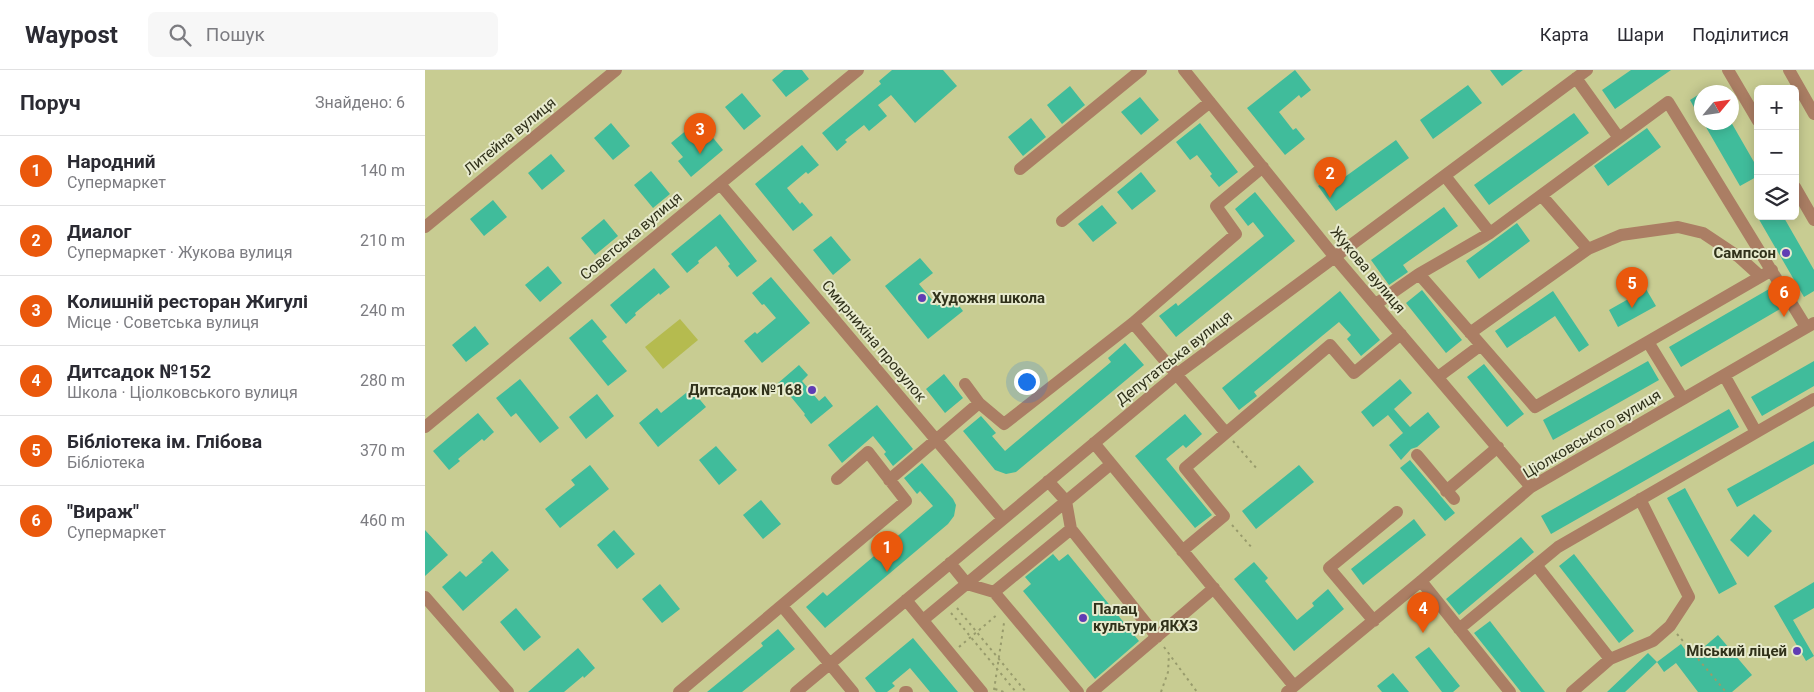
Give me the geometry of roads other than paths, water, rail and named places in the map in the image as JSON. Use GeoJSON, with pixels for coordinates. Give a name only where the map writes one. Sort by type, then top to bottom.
{"type":"FeatureCollection","features":[{"type":"Feature","properties":{"kind":"street","name":"Литейна вулиця"},"geometry":{"type":"LineString","coordinates":[[425,227],[616,70]]}},
{"type":"Feature","properties":{"kind":"street","name":"Советська вулиця"},"geometry":{"type":"LineString","coordinates":[[425,427],[858,70]]}},
{"type":"Feature","properties":{"kind":"street"},"geometry":{"type":"LineString","coordinates":[[1020,169],[1141,70]]}},
{"type":"Feature","properties":{"kind":"street","name":"Жукова вулиця"},"geometry":{"type":"LineString","coordinates":[[1184,70],[1334,256],[1531,487]]}},
{"type":"Feature","properties":{"kind":"street","name":"Депутатська вулиця"},"geometry":{"type":"LineString","coordinates":[[796,692],[1177,374],[1587,70]]}},
{"type":"Feature","properties":{"kind":"street"},"geometry":{"type":"LineString","coordinates":[[1729,70],[1754,114]]}},
{"type":"Feature","properties":{"kind":"street"},"geometry":{"type":"LineString","coordinates":[[1789,70],[1814,114]]}},
{"type":"Feature","properties":{"kind":"street"},"geometry":{"type":"LineString","coordinates":[[1576,78],[1619,138]]}},
{"type":"Feature","properties":{"kind":"street"},"geometry":{"type":"LineString","coordinates":[[1062,221],[1210,102]]}},
{"type":"Feature","properties":{"kind":"street"},"geometry":{"type":"LineString","coordinates":[[1376,304],[1419,274],[1490,233],[1667,102],[1772,270],[1810,325]]}},
{"type":"Feature","properties":{"kind":"street"},"geometry":{"type":"LineString","coordinates":[[965,384],[979,403],[1004,424],[1133,323],[1236,234],[1217,206],[1263,167]]}},
{"type":"Feature","properties":{"kind":"street"},"geometry":{"type":"LineString","coordinates":[[1445,176],[1490,233]]}},
{"type":"Feature","properties":{"kind":"street","name":"Смирнихіна провулок"},"geometry":{"type":"LineString","coordinates":[[720,184],[1003,519]]}},
{"type":"Feature","properties":{"kind":"street"},"geometry":{"type":"LineString","coordinates":[[1799,194],[1814,220]]}},
{"type":"Feature","properties":{"kind":"street"},"geometry":{"type":"LineString","coordinates":[[1542,196],[1588,249]]}},
{"type":"Feature","properties":{"kind":"street"},"geometry":{"type":"LineString","coordinates":[[1470,332],[1588,249],[1621,234],[1678,227],[1703,233],[1739,257],[1760,276]]}},
{"type":"Feature","properties":{"kind":"street"},"geometry":{"type":"LineString","coordinates":[[1419,274],[1535,407],[1772,270]]}},
{"type":"Feature","properties":{"kind":"street"},"geometry":{"type":"LineString","coordinates":[[1133,323],[1227,433]]}},
{"type":"Feature","properties":{"kind":"street","name":"Ціолковського вулиця"},"geometry":{"type":"LineString","coordinates":[[1291,689],[1421,582],[1531,487],[1810,325]]}},
{"type":"Feature","properties":{"kind":"street"},"geometry":{"type":"LineString","coordinates":[[1182,551],[1224,516],[1185,468],[1331,345],[1354,373],[1401,334]]}},
{"type":"Feature","properties":{"kind":"street"},"geometry":{"type":"LineString","coordinates":[[1648,342],[1683,399]]}},
{"type":"Feature","properties":{"kind":"street"},"geometry":{"type":"LineString","coordinates":[[1438,377],[1481,345]]}},
{"type":"Feature","properties":{"kind":"street"},"geometry":{"type":"LineString","coordinates":[[1724,375],[1756,432]]}},
{"type":"Feature","properties":{"kind":"street"},"geometry":{"type":"LineString","coordinates":[[1459,629],[1558,546],[1814,398]]}},
{"type":"Feature","properties":{"kind":"street"},"geometry":{"type":"LineString","coordinates":[[889,480],[979,403]]}},
{"type":"Feature","properties":{"kind":"street"},"geometry":{"type":"LineString","coordinates":[[1093,443],[1213,588],[1291,689]]}},
{"type":"Feature","properties":{"kind":"street"},"geometry":{"type":"LineString","coordinates":[[1417,455],[1450,495],[1497,447]]}},
{"type":"Feature","properties":{"kind":"street"},"geometry":{"type":"LineString","coordinates":[[679,692],[906,501],[867,452],[837,479]]}},
{"type":"Feature","properties":{"kind":"street"},"geometry":{"type":"LineString","coordinates":[[923,620],[1111,464]]}},
{"type":"Feature","properties":{"kind":"street"},"geometry":{"type":"LineString","coordinates":[[1048,481],[1066,501],[1071,529],[1157,637]]}},
{"type":"Feature","properties":{"kind":"street"},"geometry":{"type":"LineString","coordinates":[[1572,692],[1610,659],[1653,641],[1671,626],[1689,597],[1641,499]]}},
{"type":"Feature","properties":{"kind":"street"},"geometry":{"type":"LineString","coordinates":[[1374,621],[1329,568],[1397,512]]}},
{"type":"Feature","properties":{"kind":"street"},"geometry":{"type":"LineString","coordinates":[[994,592],[1071,529]]}},
{"type":"Feature","properties":{"kind":"street"},"geometry":{"type":"LineString","coordinates":[[950,563],[967,584],[994,592],[1078,692]]}},
{"type":"Feature","properties":{"kind":"street"},"geometry":{"type":"LineString","coordinates":[[1536,565],[1610,659]]}},
{"type":"Feature","properties":{"kind":"street"},"geometry":{"type":"LineString","coordinates":[[1421,582],[1510,692]]}},
{"type":"Feature","properties":{"kind":"street"},"geometry":{"type":"LineString","coordinates":[[1091,692],[1213,588]]}},
{"type":"Feature","properties":{"kind":"street"},"geometry":{"type":"LineString","coordinates":[[425,597],[508,692]]}},
{"type":"Feature","properties":{"kind":"street"},"geometry":{"type":"LineString","coordinates":[[907,600],[951,654],[990,691]]}},
{"type":"Feature","properties":{"kind":"street"},"geometry":{"type":"LineString","coordinates":[[783,606],[853,692]]}},
{"type":"Feature","properties":{"kind":"place","name":"Колишній ресторан Жигулі"},"geometry":{"type":"Point","coordinates":[700,154]}},
{"type":"Feature","properties":{"kind":"place","name":"Диалог"},"geometry":{"type":"Point","coordinates":[1330,198]}},
{"type":"Feature","properties":{"kind":"place","name":"Сампсон"},"geometry":{"type":"Point","coordinates":[1786,253]}},
{"type":"Feature","properties":{"kind":"place","name":"Художня школа"},"geometry":{"type":"Point","coordinates":[922,298]}},
{"type":"Feature","properties":{"kind":"place","name":"Бібліотека ім. Глібова"},"geometry":{"type":"Point","coordinates":[1632,308]}},
{"type":"Feature","properties":{"kind":"place","name":"\"Вираж\""},"geometry":{"type":"Point","coordinates":[1784,317]}},
{"type":"Feature","properties":{"kind":"place","name":"Дитсадок №168"},"geometry":{"type":"Point","coordinates":[812,390]}},
{"type":"Feature","properties":{"kind":"place","name":"Народний"},"geometry":{"type":"Point","coordinates":[887,572]}},
{"type":"Feature","properties":{"kind":"place","name":"Палац культури ЯКХЗ"},"geometry":{"type":"Point","coordinates":[1083,618]}},
{"type":"Feature","properties":{"kind":"place","name":"Дитсадок №152"},"geometry":{"type":"Point","coordinates":[1423,633]}},
{"type":"Feature","properties":{"kind":"place","name":"Міський ліцей"},"geometry":{"type":"Point","coordinates":[1797,651]}}]}
